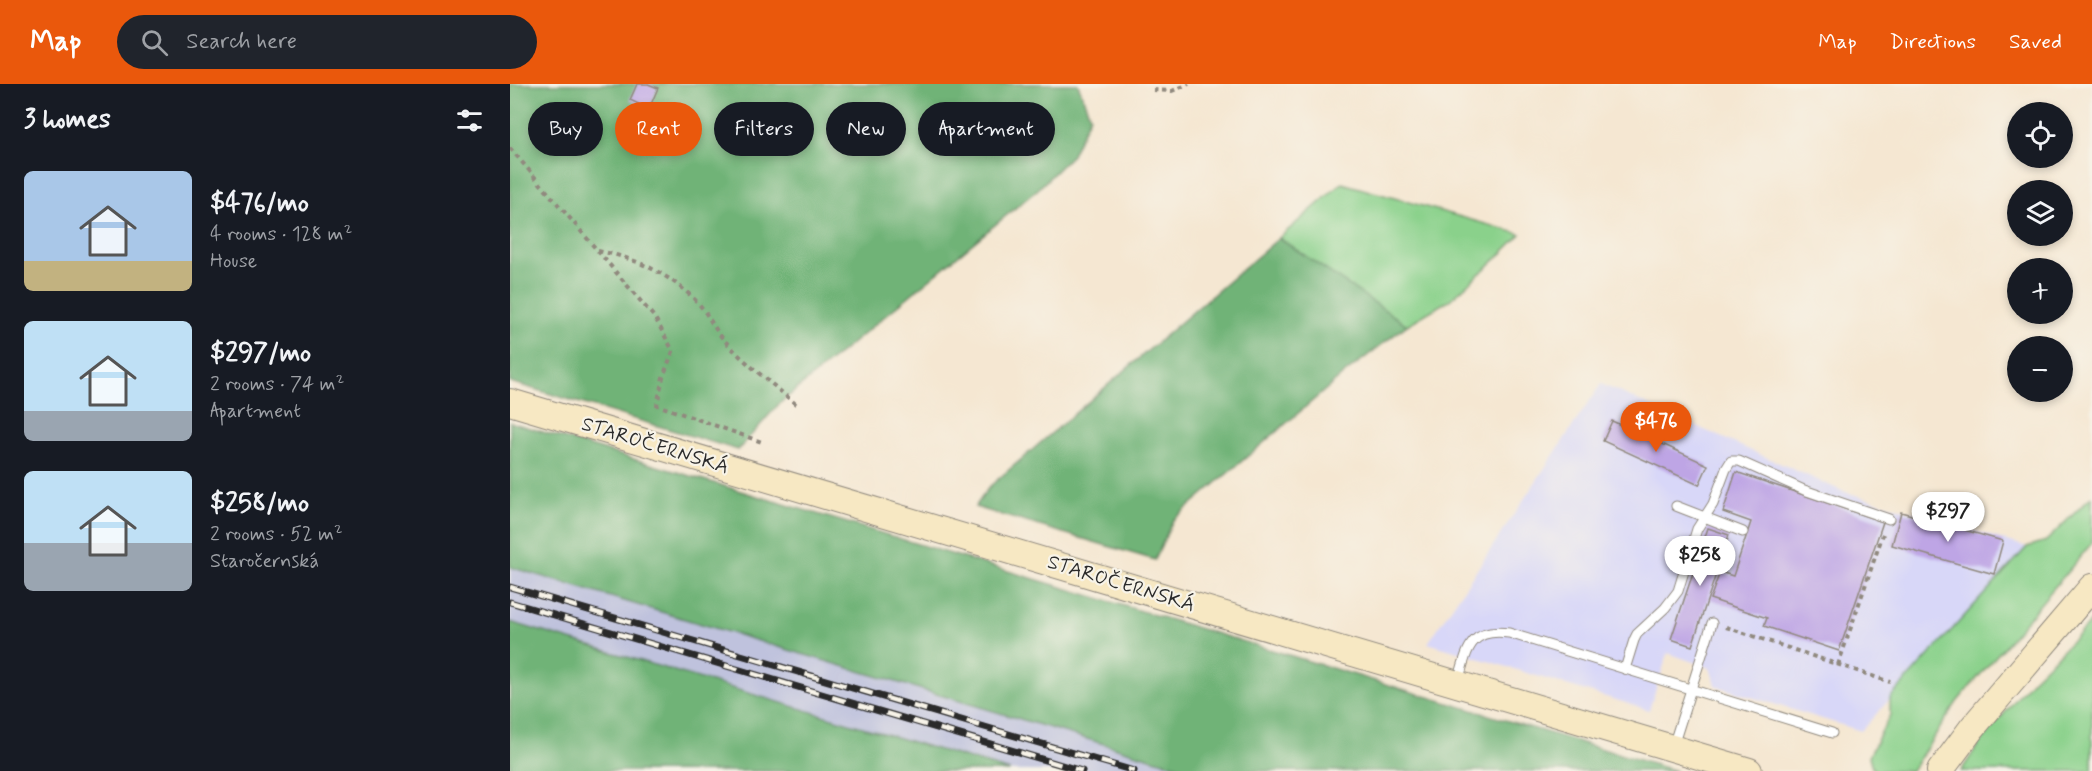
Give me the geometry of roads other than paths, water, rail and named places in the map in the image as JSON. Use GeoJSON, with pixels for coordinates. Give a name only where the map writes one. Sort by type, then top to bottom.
{"type":"FeatureCollection","features":[{"type":"Feature","properties":{"kind":"main road","name":"STAROČERNSKÁ"},"geometry":{"type":"LineString","coordinates":[[510,402],[1742,770]]}},
{"type":"Feature","properties":{"kind":"main road"},"geometry":{"type":"LineString","coordinates":[[1942,769],[1972,729],[2092,587]]}},
{"type":"Feature","properties":{"kind":"lane"},"geometry":{"type":"LineString","coordinates":[[1625,669],[1638,634],[1665,608],[1678,591],[1697,529],[1713,504],[1728,463],[1734,460],[1804,489],[1889,519]]}},
{"type":"Feature","properties":{"kind":"lane"},"geometry":{"type":"LineString","coordinates":[[1676,506],[1743,532]]}},
{"type":"Feature","properties":{"kind":"lane"},"geometry":{"type":"LineString","coordinates":[[1672,749],[1712,623]]}},
{"type":"Feature","properties":{"kind":"lane"},"geometry":{"type":"LineString","coordinates":[[1457,685],[1475,639],[1489,631],[1509,633],[1832,733]]}},
{"type":"Feature","properties":{"kind":"railway"},"geometry":{"type":"LineString","coordinates":[[510,587],[1134,771]]}},
{"type":"Feature","properties":{"kind":"railway"},"geometry":{"type":"LineString","coordinates":[[510,602],[1082,771]]}}]}
